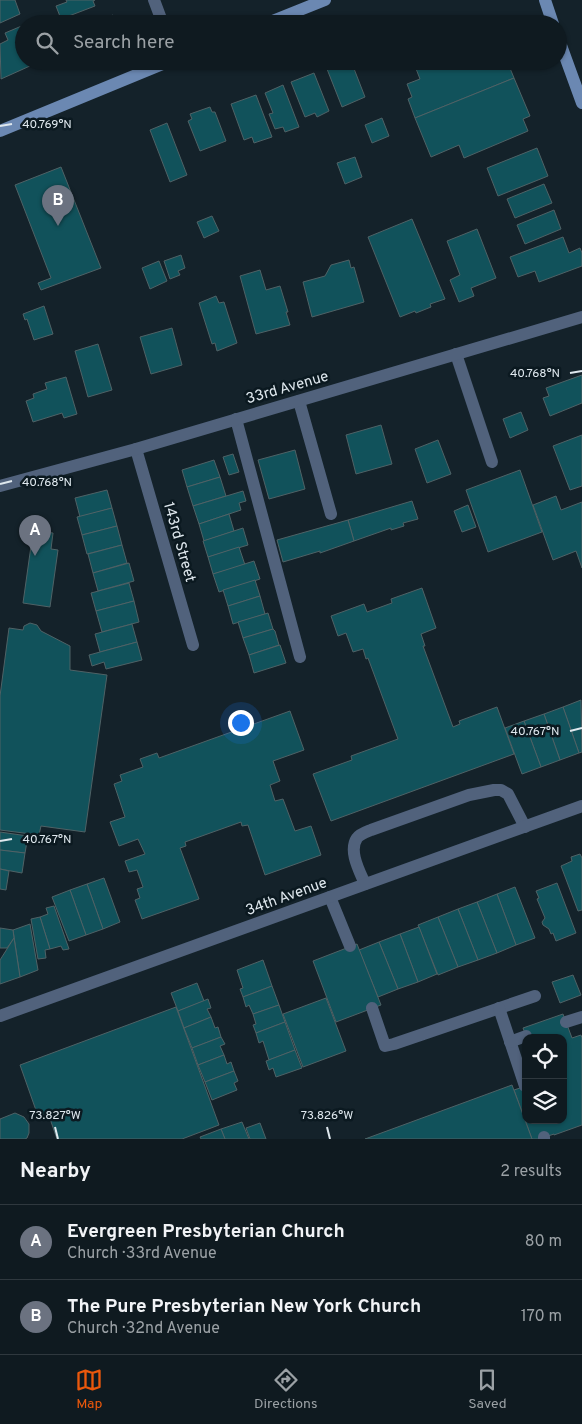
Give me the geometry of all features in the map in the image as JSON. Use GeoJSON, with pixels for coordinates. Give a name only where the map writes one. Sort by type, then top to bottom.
{"type":"FeatureCollection","features":[{"type":"Feature","properties":{"kind":"street"},"geometry":{"type":"LineString","coordinates":[[154,0],[160,15]]}},
{"type":"Feature","properties":{"kind":"street"},"geometry":{"type":"LineString","coordinates":[[288,15],[325,0]]}},
{"type":"Feature","properties":{"kind":"street"},"geometry":{"type":"LineString","coordinates":[[545,0],[550,15]]}},
{"type":"Feature","properties":{"kind":"street"},"geometry":{"type":"LineString","coordinates":[[567,62],[582,103]]}},
{"type":"Feature","properties":{"kind":"street"},"geometry":{"type":"LineString","coordinates":[[0,131],[148,70]]}},
{"type":"Feature","properties":{"kind":"street","name":"33rd Avenue"},"geometry":{"type":"LineString","coordinates":[[0,486],[136,449],[582,317]]}},
{"type":"Feature","properties":{"kind":"street"},"geometry":{"type":"LineString","coordinates":[[456,354],[492,462]]}},
{"type":"Feature","properties":{"kind":"street"},"geometry":{"type":"LineString","coordinates":[[298,401],[332,514]]}},
{"type":"Feature","properties":{"kind":"street"},"geometry":{"type":"LineString","coordinates":[[236,419],[300,657]]}},
{"type":"Feature","properties":{"kind":"street","name":"143rd Street"},"geometry":{"type":"LineString","coordinates":[[136,449],[193,645]]}},
{"type":"Feature","properties":{"kind":"street"},"geometry":{"type":"LineString","coordinates":[[364,884],[355,859],[354,844],[360,835],[380,827],[469,795],[494,790],[501,790],[508,794],[525,826]]}},
{"type":"Feature","properties":{"kind":"street","name":"34th Avenue"},"geometry":{"type":"LineString","coordinates":[[0,1016],[582,806]]}},
{"type":"Feature","properties":{"kind":"street"},"geometry":{"type":"LineString","coordinates":[[330,897],[350,946]]}},
{"type":"Feature","properties":{"kind":"street"},"geometry":{"type":"LineString","coordinates":[[372,1008],[385,1046],[535,996]]}},
{"type":"Feature","properties":{"kind":"street"},"geometry":{"type":"LineString","coordinates":[[498,1008],[523,1079]]}},
{"type":"Feature","properties":{"kind":"street"},"geometry":{"type":"LineString","coordinates":[[566,1022],[582,1017]]}},
{"type":"Feature","properties":{"kind":"street"},"geometry":{"type":"LineString","coordinates":[[510,1042],[522,1038]]}},
{"type":"Feature","properties":{"kind":"building"},"geometry":{"type":"Polygon","coordinates":[[[0,0],[15,0],[20,14],[0,23],[0,0]]]}},
{"type":"Feature","properties":{"kind":"building"},"geometry":{"type":"Polygon","coordinates":[[[66,0],[95,0],[93,1],[95,6],[71,15],[59,15],[56,6],[67,2],[66,0]]]}},
{"type":"Feature","properties":{"kind":"building"},"geometry":{"type":"Polygon","coordinates":[[[15,29],[15,70],[21,70],[1,79],[0,44],[8,40],[5,33],[15,29]]]}},
{"type":"Feature","properties":{"kind":"building"},"geometry":{"type":"Polygon","coordinates":[[[327,70],[354,70],[365,97],[342,107],[327,70]]]}},
{"type":"Feature","properties":{"kind":"building"},"geometry":{"type":"Polygon","coordinates":[[[416,70],[511,70],[514,78],[415,118],[408,99],[412,97],[407,84],[420,79],[416,70]]]}},
{"type":"Feature","properties":{"kind":"building"},"geometry":{"type":"Polygon","coordinates":[[[314,73],[329,111],[317,117],[315,113],[305,117],[291,82],[314,73]]]}},
{"type":"Feature","properties":{"kind":"building"},"geometry":{"type":"Polygon","coordinates":[[[514,78],[530,116],[523,119],[528,131],[464,158],[459,145],[431,157],[415,118],[514,78]]]}},
{"type":"Feature","properties":{"kind":"building"},"geometry":{"type":"Polygon","coordinates":[[[283,85],[299,127],[285,132],[283,127],[275,129],[269,114],[273,113],[265,93],[283,85]]]}},
{"type":"Feature","properties":{"kind":"building"},"geometry":{"type":"Polygon","coordinates":[[[256,95],[272,137],[254,143],[252,137],[244,140],[231,104],[256,95]]]}},
{"type":"Feature","properties":{"kind":"building"},"geometry":{"type":"Polygon","coordinates":[[[210,107],[212,112],[215,112],[226,141],[200,151],[188,121],[192,119],[190,114],[210,107]]]}},
{"type":"Feature","properties":{"kind":"building"},"geometry":{"type":"Polygon","coordinates":[[[382,118],[389,136],[372,143],[365,125],[382,118]]]}},
{"type":"Feature","properties":{"kind":"building"},"geometry":{"type":"Polygon","coordinates":[[[167,123],[187,175],[170,182],[150,130],[167,123]]]}},
{"type":"Feature","properties":{"kind":"building"},"geometry":{"type":"Polygon","coordinates":[[[537,148],[548,176],[498,196],[487,168],[537,148]]]}},
{"type":"Feature","properties":{"kind":"building"},"geometry":{"type":"Polygon","coordinates":[[[355,157],[362,177],[345,184],[337,163],[355,157]]]}},
{"type":"Feature","properties":{"kind":"building"},"geometry":{"type":"Polygon","coordinates":[[[61,167],[101,268],[41,290],[38,283],[51,278],[15,185],[61,167]]]}},
{"type":"Feature","properties":{"kind":"building"},"geometry":{"type":"Polygon","coordinates":[[[544,184],[552,203],[515,218],[507,199],[544,184]]]}},
{"type":"Feature","properties":{"kind":"building"},"geometry":{"type":"Polygon","coordinates":[[[554,210],[561,229],[525,244],[517,225],[554,210]]]}},
{"type":"Feature","properties":{"kind":"building"},"geometry":{"type":"Polygon","coordinates":[[[212,216],[219,231],[204,238],[197,222],[212,216]]]}},
{"type":"Feature","properties":{"kind":"building"},"geometry":{"type":"Polygon","coordinates":[[[412,219],[445,299],[430,304],[431,307],[416,313],[415,311],[400,317],[368,237],[412,219]]]}},
{"type":"Feature","properties":{"kind":"building"},"geometry":{"type":"Polygon","coordinates":[[[477,229],[496,278],[471,288],[474,296],[459,302],[450,280],[460,275],[447,241],[477,229]]]}},
{"type":"Feature","properties":{"kind":"building"},"geometry":{"type":"Polygon","coordinates":[[[563,237],[569,253],[580,248],[582,266],[539,282],[535,271],[518,277],[510,257],[563,237]]]}},
{"type":"Feature","properties":{"kind":"building"},"geometry":{"type":"Polygon","coordinates":[[[181,255],[185,268],[178,271],[180,275],[170,279],[164,261],[181,255]]]}},
{"type":"Feature","properties":{"kind":"building"},"geometry":{"type":"Polygon","coordinates":[[[349,260],[351,268],[354,267],[364,302],[312,317],[303,282],[325,276],[331,265],[349,260]]]}},
{"type":"Feature","properties":{"kind":"building"},"geometry":{"type":"Polygon","coordinates":[[[159,261],[167,281],[150,289],[142,268],[159,261]]]}},
{"type":"Feature","properties":{"kind":"building"},"geometry":{"type":"Polygon","coordinates":[[[260,270],[266,290],[280,286],[290,325],[256,334],[240,276],[260,270]]]}},
{"type":"Feature","properties":{"kind":"building"},"geometry":{"type":"Polygon","coordinates":[[[216,296],[219,303],[224,302],[237,343],[217,351],[215,343],[212,344],[199,303],[216,296]]]}},
{"type":"Feature","properties":{"kind":"building"},"geometry":{"type":"Polygon","coordinates":[[[44,306],[53,334],[34,340],[27,319],[25,320],[23,314],[44,306]]]}},
{"type":"Feature","properties":{"kind":"building"},"geometry":{"type":"Polygon","coordinates":[[[172,328],[182,365],[151,374],[140,337],[172,328]]]}},
{"type":"Feature","properties":{"kind":"building"},"geometry":{"type":"Polygon","coordinates":[[[98,344],[112,390],[88,397],[75,351],[98,344]]]}},
{"type":"Feature","properties":{"kind":"building"},"geometry":{"type":"Polygon","coordinates":[[[582,375],[582,403],[550,416],[543,398],[549,396],[546,388],[582,375]]]}},
{"type":"Feature","properties":{"kind":"building"},"geometry":{"type":"Polygon","coordinates":[[[66,377],[77,414],[64,418],[62,413],[33,422],[26,401],[34,398],[33,394],[47,389],[45,383],[66,377]]]}},
{"type":"Feature","properties":{"kind":"building"},"geometry":{"type":"Polygon","coordinates":[[[521,412],[528,430],[510,438],[503,419],[521,412]]]}},
{"type":"Feature","properties":{"kind":"building"},"geometry":{"type":"Polygon","coordinates":[[[381,425],[392,464],[356,474],[346,435],[381,425]]]}},
{"type":"Feature","properties":{"kind":"building"},"geometry":{"type":"Polygon","coordinates":[[[582,435],[582,486],[570,490],[553,446],[582,435]]]}},
{"type":"Feature","properties":{"kind":"building"},"geometry":{"type":"Polygon","coordinates":[[[438,440],[451,474],[427,483],[415,449],[438,440]]]}},
{"type":"Feature","properties":{"kind":"building"},"geometry":{"type":"Polygon","coordinates":[[[295,450],[305,489],[269,499],[258,460],[295,450]]]}},
{"type":"Feature","properties":{"kind":"building"},"geometry":{"type":"Polygon","coordinates":[[[233,454],[239,472],[229,475],[223,457],[233,454]]]}},
{"type":"Feature","properties":{"kind":"building"},"geometry":{"type":"Polygon","coordinates":[[[214,460],[220,477],[187,487],[182,470],[214,460]]]}},
{"type":"Feature","properties":{"kind":"building"},"geometry":{"type":"Polygon","coordinates":[[[520,470],[542,532],[488,552],[466,490],[520,470]]]}},
{"type":"Feature","properties":{"kind":"building"},"geometry":{"type":"Polygon","coordinates":[[[220,477],[226,496],[193,506],[187,487],[220,477]]]}},
{"type":"Feature","properties":{"kind":"building"},"geometry":{"type":"Polygon","coordinates":[[[107,490],[112,508],[80,517],[75,498],[107,490]]]}},
{"type":"Feature","properties":{"kind":"building"},"geometry":{"type":"Polygon","coordinates":[[[243,491],[246,501],[239,503],[241,510],[199,524],[193,506],[243,491]]]}},
{"type":"Feature","properties":{"kind":"building"},"geometry":{"type":"Polygon","coordinates":[[[556,496],[561,510],[582,502],[582,568],[576,551],[553,560],[533,505],[556,496]]]}},
{"type":"Feature","properties":{"kind":"building"},"geometry":{"type":"Polygon","coordinates":[[[412,501],[418,519],[403,523],[404,526],[391,530],[391,528],[354,541],[348,520],[412,501]]]}},
{"type":"Feature","properties":{"kind":"building"},"geometry":{"type":"Polygon","coordinates":[[[468,505],[476,527],[462,532],[454,511],[468,505]]]}},
{"type":"Feature","properties":{"kind":"building"},"geometry":{"type":"Polygon","coordinates":[[[112,508],[117,526],[82,535],[77,517],[112,508]]]}},
{"type":"Feature","properties":{"kind":"building"},"geometry":{"type":"Polygon","coordinates":[[[229,514],[234,531],[204,541],[199,524],[229,514]]]}},
{"type":"Feature","properties":{"kind":"building"},"geometry":{"type":"Polygon","coordinates":[[[348,520],[354,541],[320,553],[320,551],[283,562],[277,540],[348,520]]]}},
{"type":"Feature","properties":{"kind":"building"},"geometry":{"type":"Polygon","coordinates":[[[117,526],[122,545],[87,554],[82,535],[117,526]]]}},
{"type":"Feature","properties":{"kind":"building"},"geometry":{"type":"Polygon","coordinates":[[[243,528],[248,545],[208,557],[203,541],[243,528]]]}},
{"type":"Feature","properties":{"kind":"building"},"geometry":{"type":"Polygon","coordinates":[[[36,531],[53,533],[51,549],[58,550],[50,607],[23,603],[31,546],[34,547],[36,531]]]}},
{"type":"Feature","properties":{"kind":"building"},"geometry":{"type":"Polygon","coordinates":[[[122,545],[127,563],[93,573],[88,554],[122,545]]]}},
{"type":"Feature","properties":{"kind":"building"},"geometry":{"type":"Polygon","coordinates":[[[239,547],[245,565],[213,574],[208,557],[239,547]]]}},
{"type":"Feature","properties":{"kind":"building"},"geometry":{"type":"Polygon","coordinates":[[[254,561],[260,579],[219,592],[213,574],[254,561]]]}},
{"type":"Feature","properties":{"kind":"building"},"geometry":{"type":"Polygon","coordinates":[[[129,563],[134,581],[98,591],[93,573],[129,563]]]}},
{"type":"Feature","properties":{"kind":"building"},"geometry":{"type":"Polygon","coordinates":[[[255,580],[260,596],[228,606],[223,590],[255,580]]]}},
{"type":"Feature","properties":{"kind":"building"},"geometry":{"type":"Polygon","coordinates":[[[129,583],[134,601],[96,611],[91,593],[129,583]]]}},
{"type":"Feature","properties":{"kind":"building"},"geometry":{"type":"Polygon","coordinates":[[[422,588],[436,628],[421,634],[425,646],[423,646],[453,727],[460,724],[459,721],[497,707],[514,754],[331,821],[313,774],[352,760],[351,756],[398,739],[368,658],[366,659],[363,649],[353,652],[346,633],[338,636],[331,616],[364,604],[367,612],[392,603],[391,599],[422,588]]]}},
{"type":"Feature","properties":{"kind":"building"},"geometry":{"type":"Polygon","coordinates":[[[260,596],[265,614],[233,624],[228,606],[260,596]]]}},
{"type":"Feature","properties":{"kind":"building"},"geometry":{"type":"Polygon","coordinates":[[[134,601],[139,622],[102,632],[96,611],[134,601]]]}},
{"type":"Feature","properties":{"kind":"building"},"geometry":{"type":"Polygon","coordinates":[[[268,613],[273,629],[243,638],[238,622],[268,613]]]}},
{"type":"Feature","properties":{"kind":"building"},"geometry":{"type":"Polygon","coordinates":[[[30,623],[37,625],[41,631],[70,646],[70,670],[107,675],[85,832],[41,826],[39,835],[0,830],[0,696],[9,628],[23,630],[24,626],[30,623]]]}},
{"type":"Feature","properties":{"kind":"building"},"geometry":{"type":"Polygon","coordinates":[[[132,624],[137,642],[100,652],[95,634],[132,624]]]}},
{"type":"Feature","properties":{"kind":"building"},"geometry":{"type":"Polygon","coordinates":[[[273,629],[279,645],[249,655],[243,638],[273,629]]]}},
{"type":"Feature","properties":{"kind":"building"},"geometry":{"type":"Polygon","coordinates":[[[137,642],[142,660],[106,669],[104,662],[92,666],[89,655],[137,642]]]}},
{"type":"Feature","properties":{"kind":"building"},"geometry":{"type":"Polygon","coordinates":[[[280,645],[286,663],[254,673],[249,655],[280,645]]]}},
{"type":"Feature","properties":{"kind":"building"},"geometry":{"type":"Polygon","coordinates":[[[581,700],[582,752],[579,753],[563,707],[581,700]]]}},
{"type":"Feature","properties":{"kind":"building"},"geometry":{"type":"Polygon","coordinates":[[[563,707],[579,753],[560,760],[544,714],[563,707]]]}},
{"type":"Feature","properties":{"kind":"building"},"geometry":{"type":"Polygon","coordinates":[[[290,711],[304,750],[273,761],[280,781],[270,785],[275,801],[283,799],[295,831],[311,826],[321,855],[265,875],[248,825],[242,826],[241,822],[185,842],[186,846],[180,848],[199,899],[142,919],[135,900],[140,898],[137,889],[143,887],[137,870],[129,872],[125,861],[145,854],[138,839],[119,846],[110,822],[125,817],[114,784],[122,781],[120,775],[143,767],[140,759],[157,753],[159,758],[290,711]]]}},
{"type":"Feature","properties":{"kind":"building"},"geometry":{"type":"Polygon","coordinates":[[[544,714],[560,760],[541,767],[524,721],[544,714]]]}},
{"type":"Feature","properties":{"kind":"building"},"geometry":{"type":"Polygon","coordinates":[[[524,721],[541,767],[522,774],[505,728],[524,721]]]}},
{"type":"Feature","properties":{"kind":"building"},"geometry":{"type":"Polygon","coordinates":[[[0,832],[28,836],[25,853],[0,850],[0,832]]]}},
{"type":"Feature","properties":{"kind":"building"},"geometry":{"type":"Polygon","coordinates":[[[0,850],[25,853],[22,873],[0,869],[0,850]]]}},
{"type":"Feature","properties":{"kind":"building"},"geometry":{"type":"Polygon","coordinates":[[[580,854],[582,858],[582,910],[578,911],[561,866],[572,861],[571,857],[580,854]]]}},
{"type":"Feature","properties":{"kind":"building"},"geometry":{"type":"Polygon","coordinates":[[[0,869],[9,871],[6,890],[0,889],[0,869]]]}},
{"type":"Feature","properties":{"kind":"building"},"geometry":{"type":"Polygon","coordinates":[[[104,878],[120,922],[103,929],[87,884],[104,878]]]}},
{"type":"Feature","properties":{"kind":"building"},"geometry":{"type":"Polygon","coordinates":[[[557,883],[576,933],[556,941],[553,933],[551,934],[549,929],[543,925],[542,922],[545,918],[537,899],[539,898],[536,891],[557,883]]]}},
{"type":"Feature","properties":{"kind":"building"},"geometry":{"type":"Polygon","coordinates":[[[87,884],[103,929],[86,935],[70,890],[87,884]]]}},
{"type":"Feature","properties":{"kind":"building"},"geometry":{"type":"Polygon","coordinates":[[[515,887],[535,938],[516,945],[497,894],[515,887]]]}},
{"type":"Feature","properties":{"kind":"building"},"geometry":{"type":"Polygon","coordinates":[[[70,890],[86,935],[69,941],[52,897],[70,890]]]}},
{"type":"Feature","properties":{"kind":"building"},"geometry":{"type":"Polygon","coordinates":[[[497,894],[516,945],[497,953],[477,902],[497,894]]]}},
{"type":"Feature","properties":{"kind":"building"},"geometry":{"type":"Polygon","coordinates":[[[477,902],[497,953],[478,960],[458,909],[477,902]]]}},
{"type":"Feature","properties":{"kind":"building"},"geometry":{"type":"Polygon","coordinates":[[[54,906],[69,949],[63,950],[61,946],[50,949],[40,917],[48,914],[46,908],[54,906]]]}},
{"type":"Feature","properties":{"kind":"building"},"geometry":{"type":"Polygon","coordinates":[[[458,909],[478,960],[458,967],[438,917],[458,909]]]}},
{"type":"Feature","properties":{"kind":"building"},"geometry":{"type":"Polygon","coordinates":[[[40,917],[50,949],[45,950],[46,958],[38,959],[31,919],[40,917]]]}},
{"type":"Feature","properties":{"kind":"building"},"geometry":{"type":"Polygon","coordinates":[[[438,917],[458,967],[438,975],[418,925],[438,917]]]}},
{"type":"Feature","properties":{"kind":"building"},"geometry":{"type":"Polygon","coordinates":[[[30,924],[38,970],[20,977],[13,930],[30,924]]]}},
{"type":"Feature","properties":{"kind":"building"},"geometry":{"type":"Polygon","coordinates":[[[419,927],[437,974],[418,982],[400,934],[419,927]]]}},
{"type":"Feature","properties":{"kind":"building"},"geometry":{"type":"Polygon","coordinates":[[[0,928],[13,930],[14,938],[7,948],[0,948],[0,928]]]}},
{"type":"Feature","properties":{"kind":"building"},"geometry":{"type":"Polygon","coordinates":[[[400,934],[418,982],[398,989],[379,942],[400,934]]]}},
{"type":"Feature","properties":{"kind":"building"},"geometry":{"type":"Polygon","coordinates":[[[14,938],[20,977],[0,984],[0,960],[14,938]]]}},
{"type":"Feature","properties":{"kind":"building"},"geometry":{"type":"Polygon","coordinates":[[[379,942],[398,989],[378,997],[359,950],[379,942]]]}},
{"type":"Feature","properties":{"kind":"building"},"geometry":{"type":"Polygon","coordinates":[[[357,944],[381,1005],[336,1022],[313,961],[357,944]]]}},
{"type":"Feature","properties":{"kind":"building"},"geometry":{"type":"Polygon","coordinates":[[[263,960],[272,986],[243,997],[240,989],[243,988],[237,970],[263,960]]]}},
{"type":"Feature","properties":{"kind":"building"},"geometry":{"type":"Polygon","coordinates":[[[573,975],[581,995],[560,1003],[552,982],[573,975]]]}},
{"type":"Feature","properties":{"kind":"building"},"geometry":{"type":"Polygon","coordinates":[[[197,983],[204,1001],[178,1011],[171,993],[197,983]]]}},
{"type":"Feature","properties":{"kind":"building"},"geometry":{"type":"Polygon","coordinates":[[[272,986],[279,1005],[253,1014],[249,1005],[246,1007],[243,997],[272,986]]]}},
{"type":"Feature","properties":{"kind":"building"},"geometry":{"type":"Polygon","coordinates":[[[326,998],[346,1051],[303,1067],[283,1014],[326,998]]]}},
{"type":"Feature","properties":{"kind":"building"},"geometry":{"type":"Polygon","coordinates":[[[208,999],[211,1008],[207,1009],[211,1017],[184,1028],[178,1011],[208,999]]]}},
{"type":"Feature","properties":{"kind":"building"},"geometry":{"type":"Polygon","coordinates":[[[279,1005],[285,1022],[256,1033],[253,1025],[256,1024],[253,1014],[279,1005]]]}},
{"type":"Feature","properties":{"kind":"building"},"geometry":{"type":"Polygon","coordinates":[[[176,1007],[219,1125],[182,1139],[57,1139],[48,1113],[38,1116],[20,1065],[176,1007]]]}},
{"type":"Feature","properties":{"kind":"building"},"geometry":{"type":"Polygon","coordinates":[[[563,1014],[572,1038],[581,1035],[582,1125],[554,1135],[532,1139],[526,1124],[567,1124],[567,1034],[525,1034],[523,1028],[563,1014]]]}},
{"type":"Feature","properties":{"kind":"building"},"geometry":{"type":"Polygon","coordinates":[[[211,1017],[215,1028],[218,1027],[221,1037],[192,1048],[184,1028],[211,1017]]]}},
{"type":"Feature","properties":{"kind":"building"},"geometry":{"type":"Polygon","coordinates":[[[285,1022],[295,1050],[269,1060],[263,1041],[259,1043],[256,1033],[285,1022]]]}},
{"type":"Feature","properties":{"kind":"building"},"geometry":{"type":"Polygon","coordinates":[[[221,1037],[225,1044],[220,1046],[224,1055],[198,1065],[192,1048],[221,1037]]]}},
{"type":"Feature","properties":{"kind":"building"},"geometry":{"type":"Polygon","coordinates":[[[295,1050],[302,1068],[276,1077],[273,1068],[269,1070],[266,1061],[295,1050]]]}},
{"type":"Feature","properties":{"kind":"building"},"geometry":{"type":"Polygon","coordinates":[[[224,1055],[227,1064],[231,1062],[234,1071],[205,1082],[198,1065],[224,1055]]]}},
{"type":"Feature","properties":{"kind":"building"},"geometry":{"type":"Polygon","coordinates":[[[234,1071],[238,1081],[234,1083],[237,1090],[212,1100],[205,1082],[234,1071]]]}},
{"type":"Feature","properties":{"kind":"building"},"geometry":{"type":"Polygon","coordinates":[[[512,1085],[522,1112],[522,1124],[526,1124],[532,1139],[365,1139],[512,1085]]]}},
{"type":"Feature","properties":{"kind":"building"},"geometry":{"type":"Polygon","coordinates":[[[522,1087],[522,1112],[514,1090],[522,1087]]]}},
{"type":"Feature","properties":{"kind":"building"},"geometry":{"type":"Polygon","coordinates":[[[15,1113],[24,1117],[29,1124],[27,1138],[0,1139],[0,1119],[15,1113]]]}},
{"type":"Feature","properties":{"kind":"building"},"geometry":{"type":"Polygon","coordinates":[[[242,1122],[249,1139],[225,1139],[221,1129],[242,1122]]]}},
{"type":"Feature","properties":{"kind":"building"},"geometry":{"type":"Polygon","coordinates":[[[260,1123],[266,1139],[250,1139],[246,1128],[260,1123]]]}},
{"type":"Feature","properties":{"kind":"building"},"geometry":{"type":"Polygon","coordinates":[[[221,1129],[225,1139],[201,1139],[200,1137],[221,1129]]]}},
{"type":"Feature","properties":{"kind":"place","name":"The Pure Presbyterian New York Church"},"geometry":{"type":"Point","coordinates":[58,226]}},
{"type":"Feature","properties":{"kind":"place","name":"Evergreen Presbyterian Church"},"geometry":{"type":"Point","coordinates":[35,556]}}]}
